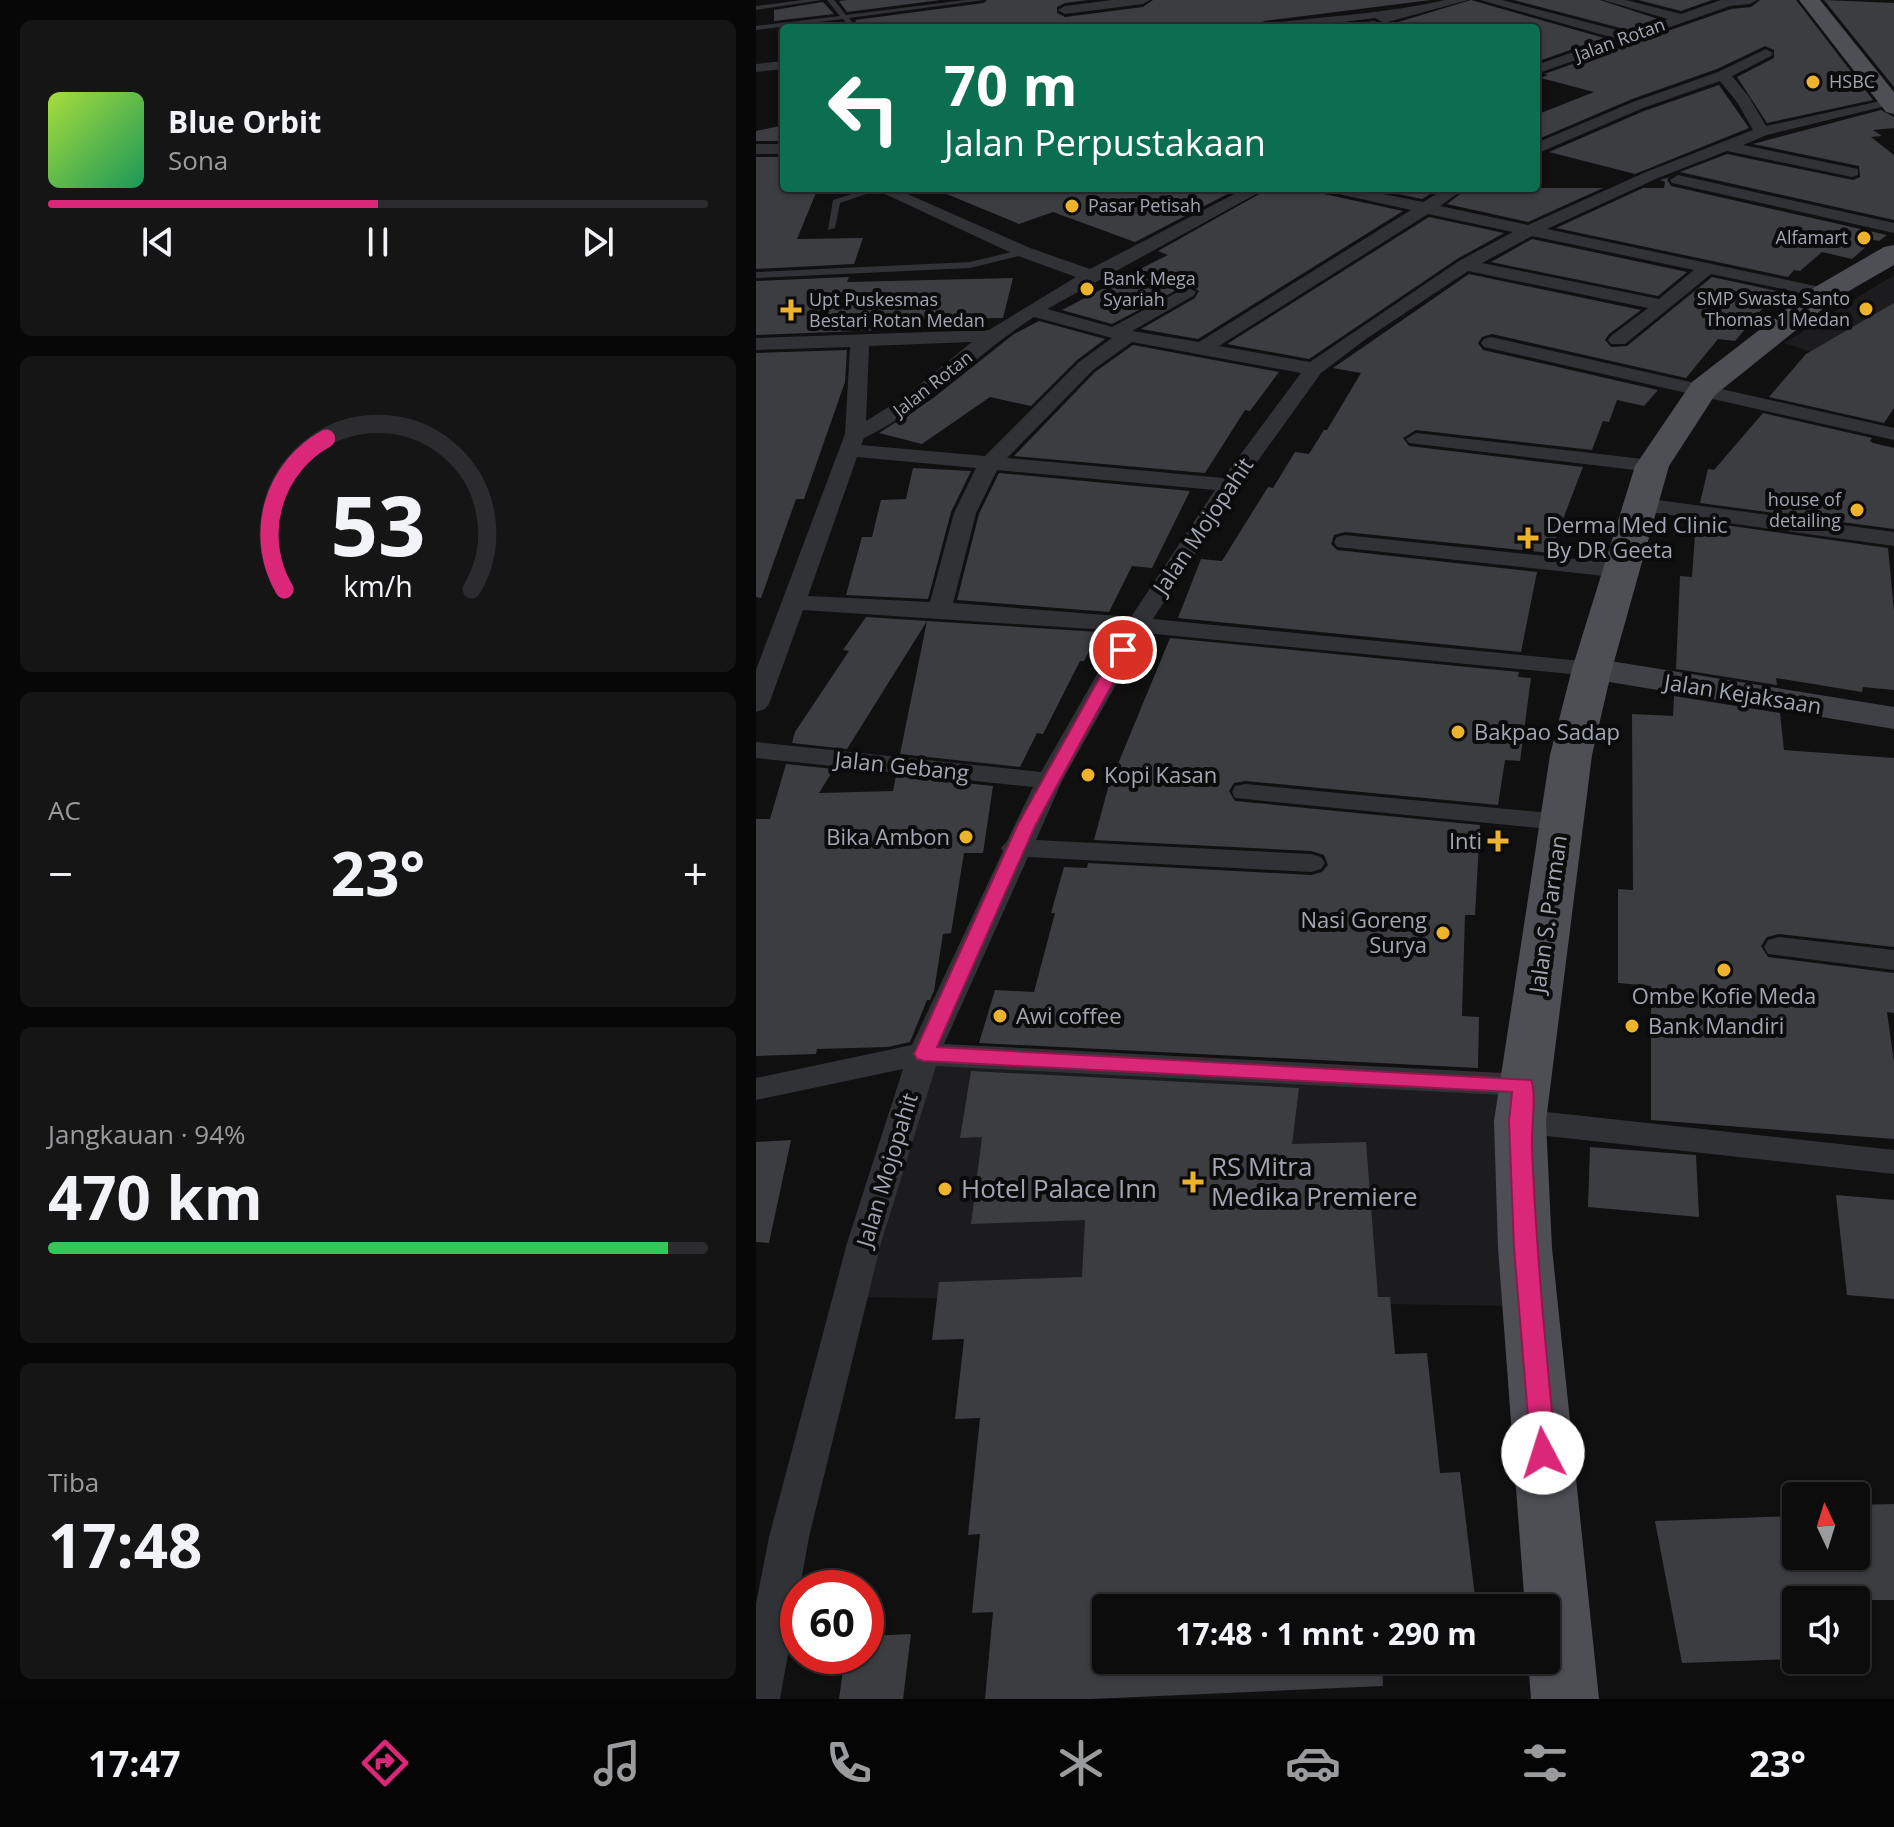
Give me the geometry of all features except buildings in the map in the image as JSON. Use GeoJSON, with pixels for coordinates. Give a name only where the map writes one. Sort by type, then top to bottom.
{"type":"FeatureCollection","features":[{"type":"Feature","properties":{"kind":"main road"},"geometry":{"type":"LineString","coordinates":[[1809,0],[1891,104]]}},
{"type":"Feature","properties":{"kind":"main road","name":"Jalan S. Parman"},"geometry":{"type":"LineString","coordinates":[[1565,1699],[1525,1248],[1522,1103],[1571,755],[1592,669],[1643,505],[1652,466],[1703,389],[1825,293],[1894,253]]}},
{"type":"Feature","properties":{"kind":"main road","name":"Jalan Kejaksaan"},"geometry":{"type":"LineString","coordinates":[[1592,669],[1894,718]]}},
{"type":"Feature","properties":{"kind":"street"},"geometry":{"type":"LineString","coordinates":[[1053,0],[1083,24]]}},
{"type":"Feature","properties":{"kind":"street"},"geometry":{"type":"LineString","coordinates":[[1065,10],[1143,0]]}},
{"type":"Feature","properties":{"kind":"street"},"geometry":{"type":"LineString","coordinates":[[1356,24],[1461,0]]}},
{"type":"Feature","properties":{"kind":"street"},"geometry":{"type":"LineString","coordinates":[[1487,0],[1627,37]]}},
{"type":"Feature","properties":{"kind":"street"},"geometry":{"type":"LineString","coordinates":[[1610,0],[1682,18]]}},
{"type":"Feature","properties":{"kind":"street","name":"Jalan Rotan"},"geometry":{"type":"LineString","coordinates":[[1540,69],[1723,1],[1750,0]]}},
{"type":"Feature","properties":{"kind":"street"},"geometry":{"type":"LineString","coordinates":[[1296,24],[1375,14],[1402,15]]}},
{"type":"Feature","properties":{"kind":"street"},"geometry":{"type":"LineString","coordinates":[[1540,147],[1638,105],[1723,75],[1766,53]]}},
{"type":"Feature","properties":{"kind":"street"},"geometry":{"type":"LineString","coordinates":[[756,68],[780,65]]}},
{"type":"Feature","properties":{"kind":"street"},"geometry":{"type":"LineString","coordinates":[[1723,75],[1744,100],[1762,132]]}},
{"type":"Feature","properties":{"kind":"street","name":"Jalan Mojopahit"},"geometry":{"type":"LineString","coordinates":[[759,1699],[789,1537],[842,1327],[864,1243],[924,1054],[1015,848],[1049,781],[1138,624],[1229,485],[1314,369],[1359,335],[1465,265],[1526,232],[1762,132],[1891,104]]}},
{"type":"Feature","properties":{"kind":"street"},"geometry":{"type":"LineString","coordinates":[[1726,146],[1852,172]]}},
{"type":"Feature","properties":{"kind":"street"},"geometry":{"type":"LineString","coordinates":[[757,151],[780,149]]}},
{"type":"Feature","properties":{"kind":"street"},"geometry":{"type":"LineString","coordinates":[[1678,180],[1894,228]]}},
{"type":"Feature","properties":{"kind":"street"},"geometry":{"type":"LineString","coordinates":[[889,192],[1024,252],[1092,276]]}},
{"type":"Feature","properties":{"kind":"street","name":"Jalan Rotan"},"geometry":{"type":"LineString","coordinates":[[851,442],[903,410],[992,336],[1092,276],[1251,192]]}},
{"type":"Feature","properties":{"kind":"street"},"geometry":{"type":"LineString","coordinates":[[1348,192],[1825,293]]}},
{"type":"Feature","properties":{"kind":"street"},"geometry":{"type":"LineString","coordinates":[[1203,348],[1450,192]]}},
{"type":"Feature","properties":{"kind":"street"},"geometry":{"type":"LineString","coordinates":[[1465,265],[1663,305]]}},
{"type":"Feature","properties":{"kind":"street"},"geometry":{"type":"LineString","coordinates":[[1618,340],[1708,268]]}},
{"type":"Feature","properties":{"kind":"street"},"geometry":{"type":"LineString","coordinates":[[940,608],[958,531],[981,476],[991,462],[1121,334],[1187,292]]}},
{"type":"Feature","properties":{"kind":"street"},"geometry":{"type":"LineString","coordinates":[[1034,311],[1121,334],[1314,369]]}},
{"type":"Feature","properties":{"kind":"street"},"geometry":{"type":"LineString","coordinates":[[756,344],[992,336]]}},
{"type":"Feature","properties":{"kind":"street"},"geometry":{"type":"LineString","coordinates":[[756,704],[851,442],[860,342]]}},
{"type":"Feature","properties":{"kind":"street"},"geometry":{"type":"LineString","coordinates":[[1491,343],[1894,434]]}},
{"type":"Feature","properties":{"kind":"street"},"geometry":{"type":"LineString","coordinates":[[1416,439],[1652,466]]}},
{"type":"Feature","properties":{"kind":"street"},"geometry":{"type":"LineString","coordinates":[[851,442],[991,462],[1229,485]]}},
{"type":"Feature","properties":{"kind":"street"},"geometry":{"type":"LineString","coordinates":[[1643,505],[1894,539]]}},
{"type":"Feature","properties":{"kind":"street"},"geometry":{"type":"LineString","coordinates":[[1345,542],[1623,571]]}},
{"type":"Feature","properties":{"kind":"street"},"geometry":{"type":"LineString","coordinates":[[791,602],[940,608],[1138,624],[1592,669]]}},
{"type":"Feature","properties":{"kind":"street","name":"Jalan Gebang"},"geometry":{"type":"LineString","coordinates":[[756,750],[1049,781]]}},
{"type":"Feature","properties":{"kind":"street"},"geometry":{"type":"LineString","coordinates":[[1245,792],[1560,822]]}},
{"type":"Feature","properties":{"kind":"street"},"geometry":{"type":"LineString","coordinates":[[1015,848],[1311,863]]}},
{"type":"Feature","properties":{"kind":"street"},"geometry":{"type":"LineString","coordinates":[[1779,947],[1894,960]]}},
{"type":"Feature","properties":{"kind":"street"},"geometry":{"type":"LineString","coordinates":[[756,1089],[924,1054],[1522,1103],[1894,1162]]}},
{"type":"Feature","properties":{"kind":"lane"},"geometry":{"type":"LineString","coordinates":[[756,8],[819,0]]}},
{"type":"Feature","properties":{"kind":"lane"},"geometry":{"type":"LineString","coordinates":[[830,0],[850,24]]}},
{"type":"Feature","properties":{"kind":"lane"},"geometry":{"type":"LineString","coordinates":[[788,24],[981,0]]}},
{"type":"Feature","properties":{"kind":"lane"},"geometry":{"type":"LineString","coordinates":[[756,28],[780,25]]}},
{"type":"Feature","properties":{"kind":"lane"},"geometry":{"type":"LineString","coordinates":[[831,228],[836,202],[867,192]]}},
{"type":"Feature","properties":{"kind":"lane"},"geometry":{"type":"LineString","coordinates":[[756,275],[970,265],[1024,252]]}},
{"type":"Feature","properties":{"kind":"shaded area","name":"SMP Swasta Santo Thomas 1 Medan"},"geometry":{"type":"Polygon","coordinates":[[[1894,275],[1894,379],[1784,343],[1894,275]]]}},
{"type":"Feature","properties":{"kind":"shaded area"},"geometry":{"type":"Polygon","coordinates":[[[928,1054],[1523,1085],[1531,1306],[850,1297],[928,1054]]]}},
{"type":"Feature","properties":{"kind":"place","name":"HSBC"},"geometry":{"type":"Point","coordinates":[1813,82]}},
{"type":"Feature","properties":{"kind":"place","name":"Pasar Petisah"},"geometry":{"type":"Point","coordinates":[1072,206]}},
{"type":"Feature","properties":{"kind":"place","name":"Alfamart"},"geometry":{"type":"Point","coordinates":[1864,238]}},
{"type":"Feature","properties":{"kind":"place","name":"Bank Mega Syariah"},"geometry":{"type":"Point","coordinates":[1087,289]}},
{"type":"Feature","properties":{"kind":"place","name":"SMP Swasta Santo Thomas 1 Medan"},"geometry":{"type":"Point","coordinates":[1866,309]}},
{"type":"Feature","properties":{"kind":"place","name":"Upt Puskesmas Bestari Rotan Medan"},"geometry":{"type":"Point","coordinates":[791,310]}},
{"type":"Feature","properties":{"kind":"place","name":"house of detailing"},"geometry":{"type":"Point","coordinates":[1857,510]}},
{"type":"Feature","properties":{"kind":"place","name":"Derma Med Clinic By DR Geeta"},"geometry":{"type":"Point","coordinates":[1528,538]}},
{"type":"Feature","properties":{"kind":"place","name":"Bakpao Sadap"},"geometry":{"type":"Point","coordinates":[1458,732]}},
{"type":"Feature","properties":{"kind":"place","name":"Kopi Kasan"},"geometry":{"type":"Point","coordinates":[1088,775]}},
{"type":"Feature","properties":{"kind":"place","name":"Bika Ambon"},"geometry":{"type":"Point","coordinates":[966,837]}},
{"type":"Feature","properties":{"kind":"place","name":"Inti"},"geometry":{"type":"Point","coordinates":[1498,841]}},
{"type":"Feature","properties":{"kind":"place","name":"Nasi Goreng Surya"},"geometry":{"type":"Point","coordinates":[1443,933]}},
{"type":"Feature","properties":{"kind":"place","name":"Ombe Kofie Meda"},"geometry":{"type":"Point","coordinates":[1724,970]}},
{"type":"Feature","properties":{"kind":"place","name":"Awi coffee"},"geometry":{"type":"Point","coordinates":[1000,1016]}},
{"type":"Feature","properties":{"kind":"place","name":"Bank Mandiri"},"geometry":{"type":"Point","coordinates":[1632,1026]}},
{"type":"Feature","properties":{"kind":"place","name":"RS Mitra Medika Premiere"},"geometry":{"type":"Point","coordinates":[1193,1182]}},
{"type":"Feature","properties":{"kind":"place","name":"Hotel Palace Inn"},"geometry":{"type":"Point","coordinates":[945,1189]}},
{"type":"Feature","properties":{"kind":"route"},"geometry":{"type":"LineString","coordinates":[[1123,650],[1015,848],[924,1054],[1523,1085],[1520,1121],[1525,1248],[1543,1453]]}}]}
